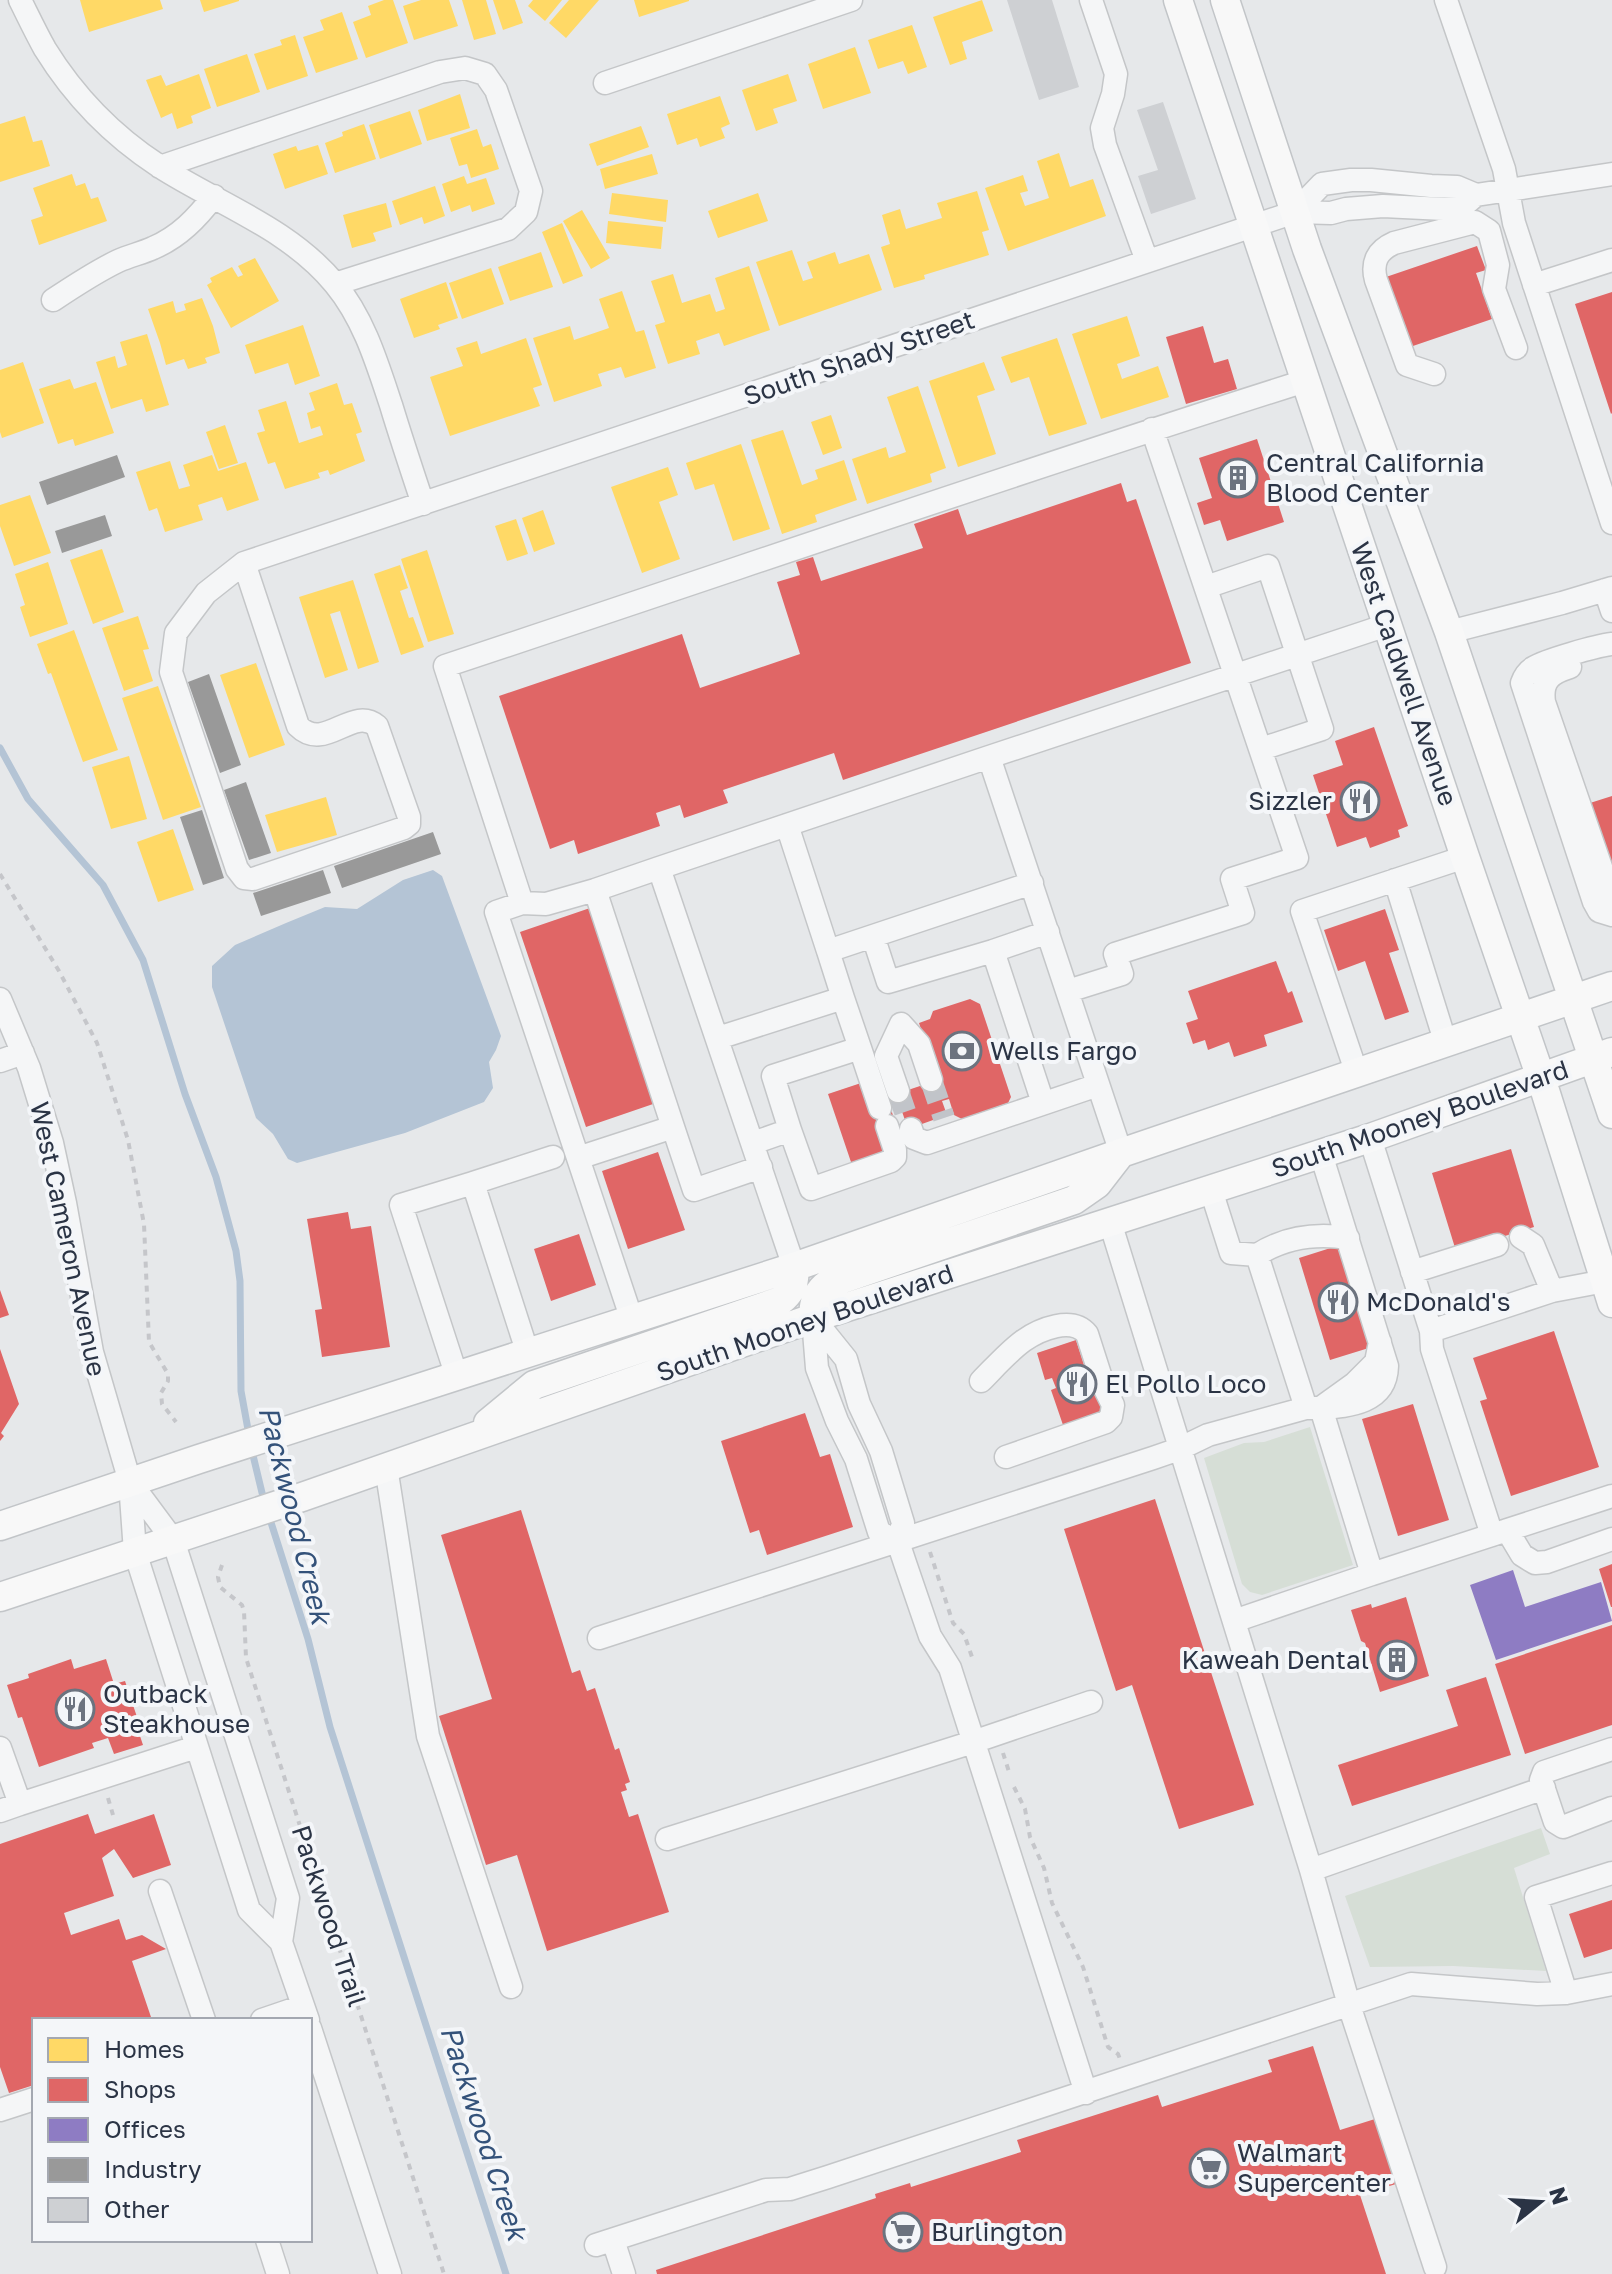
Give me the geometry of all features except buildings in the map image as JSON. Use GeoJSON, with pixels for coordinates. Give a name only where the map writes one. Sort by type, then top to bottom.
{"type":"FeatureCollection","features":[{"type":"Feature","properties":{"kind":"main road","name":"West Caldwell Avenue"},"geometry":{"type":"LineString","coordinates":[[1178,0],[1541,1078],[1609,1292]]}},
{"type":"Feature","properties":{"kind":"main road","name":"West Caldwell Avenue"},"geometry":{"type":"LineString","coordinates":[[1225,0],[1295,212],[1449,632],[1572,1000],[1603,1056],[1612,1114]]}},
{"type":"Feature","properties":{"kind":"main road"},"geometry":{"type":"LineString","coordinates":[[0,1526],[794,1267],[1612,986]]}},
{"type":"Feature","properties":{"kind":"main road","name":"South Mooney Boulevard"},"geometry":{"type":"LineString","coordinates":[[0,1597],[302,1497],[813,1318],[1370,1138],[1603,1056]]}},
{"type":"Feature","properties":{"kind":"main road"},"geometry":{"type":"LineString","coordinates":[[813,1318],[815,1299],[828,1284],[1074,1200],[1097,1184],[1121,1153]]}},
{"type":"Feature","properties":{"kind":"main road"},"geometry":{"type":"LineString","coordinates":[[472,1437],[534,1385],[780,1301],[791,1290],[794,1267]]}},
{"type":"Feature","properties":{"kind":"street"},"geometry":{"type":"LineString","coordinates":[[20,0],[45,48],[74,90],[117,136],[160,167],[303,251],[335,284],[353,310],[372,348],[423,504]]}},
{"type":"Feature","properties":{"kind":"street"},"geometry":{"type":"LineString","coordinates":[[605,83],[851,0]]}},
{"type":"Feature","properties":{"kind":"street"},"geometry":{"type":"LineString","coordinates":[[1091,0],[1116,74],[1102,128],[1105,145],[1147,261]]}},
{"type":"Feature","properties":{"kind":"street"},"geometry":{"type":"LineString","coordinates":[[1446,0],[1504,169],[1514,223],[1612,523]]}},
{"type":"Feature","properties":{"kind":"street"},"geometry":{"type":"LineString","coordinates":[[160,167],[440,72],[465,68],[485,74],[496,90],[531,191],[526,212],[508,229],[335,284]]}},
{"type":"Feature","properties":{"kind":"street","name":"South Shady Street"},"geometry":{"type":"LineString","coordinates":[[244,563],[1295,212],[1331,213],[1383,206],[1462,207],[1476,195],[1612,174]]}},
{"type":"Feature","properties":{"kind":"street"},"geometry":{"type":"LineString","coordinates":[[53,300],[123,258],[153,248],[179,234],[198,217],[214,196]]}},
{"type":"Feature","properties":{"kind":"street"},"geometry":{"type":"LineString","coordinates":[[1434,374],[1407,365],[1376,280],[1373,268],[1376,258],[1383,248],[1394,243],[1475,222],[1489,231],[1498,265],[1494,289],[1516,348]]}},
{"type":"Feature","properties":{"kind":"street"},"geometry":{"type":"LineString","coordinates":[[1534,285],[1612,260]]}},
{"type":"Feature","properties":{"kind":"street"},"geometry":{"type":"LineString","coordinates":[[522,903],[445,666],[939,499],[1305,381]]}},
{"type":"Feature","properties":{"kind":"street"},"geometry":{"type":"LineString","coordinates":[[1068,991],[1122,974],[1115,954],[1243,913],[1232,879],[1297,858],[1152,429]]}},
{"type":"Feature","properties":{"kind":"street"},"geometry":{"type":"LineString","coordinates":[[244,563],[298,726],[306,734],[318,736],[363,719],[371,720],[377,726],[409,817],[409,824],[404,828],[253,879],[244,878],[237,869],[172,679],[176,633],[206,593],[244,563]]}},
{"type":"Feature","properties":{"kind":"street"},"geometry":{"type":"LineString","coordinates":[[1206,587],[1268,566],[1322,729],[1261,749]]}},
{"type":"Feature","properties":{"kind":"street"},"geometry":{"type":"LineString","coordinates":[[1449,632],[1562,603],[1610,596]]}},
{"type":"Feature","properties":{"kind":"street"},"geometry":{"type":"LineString","coordinates":[[632,1320],[496,912],[522,903],[546,904],[595,890],[1387,625]]}},
{"type":"Feature","properties":{"kind":"street"},"geometry":{"type":"LineString","coordinates":[[1612,647],[1600,645],[1534,667],[1522,683],[1594,902],[1599,911],[1612,915]]}},
{"type":"Feature","properties":{"kind":"street"},"geometry":{"type":"LineString","coordinates":[[1612,647],[1604,655],[1555,671],[1544,683],[1542,691],[1612,899]]}},
{"type":"Feature","properties":{"kind":"street"},"geometry":{"type":"LineString","coordinates":[[989,757],[1121,1153]]}},
{"type":"Feature","properties":{"kind":"street"},"geometry":{"type":"LineString","coordinates":[[787,825],[895,1150],[891,1161],[811,1189],[773,1076],[860,1048]]}},
{"type":"Feature","properties":{"kind":"street"},"geometry":{"type":"LineString","coordinates":[[1357,1074],[1302,911],[1465,857]]}},
{"type":"Feature","properties":{"kind":"street"},"geometry":{"type":"LineString","coordinates":[[659,868],[794,1267]]}},
{"type":"Feature","properties":{"kind":"street"},"geometry":{"type":"LineString","coordinates":[[1395,880],[1446,1044]]}},
{"type":"Feature","properties":{"kind":"street"},"geometry":{"type":"LineString","coordinates":[[828,951],[1032,883]]}},
{"type":"Feature","properties":{"kind":"street"},"geometry":{"type":"LineString","coordinates":[[595,890],[694,1190],[761,1167]]}},
{"type":"Feature","properties":{"kind":"street"},"geometry":{"type":"LineString","coordinates":[[873,936],[888,982],[1048,932]]}},
{"type":"Feature","properties":{"kind":"street"},"geometry":{"type":"LineString","coordinates":[[993,951],[1043,1103]]}},
{"type":"Feature","properties":{"kind":"street"},"geometry":{"type":"LineString","coordinates":[[718,1038],[843,998]]}},
{"type":"Feature","properties":{"kind":"street","name":"West Cameron Avenue"},"geometry":{"type":"LineString","coordinates":[[0,999],[23,1053],[52,1143],[83,1313],[130,1482],[135,1552],[249,1910],[281,1942],[307,2018]]}},
{"type":"Feature","properties":{"kind":"street"},"geometry":{"type":"LineString","coordinates":[[901,1024],[919,1044],[914,1085],[886,1056],[901,1024]]}},
{"type":"Feature","properties":{"kind":"street"},"geometry":{"type":"LineString","coordinates":[[0,1061],[23,1053]]}},
{"type":"Feature","properties":{"kind":"street"},"geometry":{"type":"LineString","coordinates":[[932,1130],[1043,1103],[1098,1085]]}},
{"type":"Feature","properties":{"kind":"street"},"geometry":{"type":"LineString","coordinates":[[578,1158],[673,1127]]}},
{"type":"Feature","properties":{"kind":"street"},"geometry":{"type":"LineString","coordinates":[[753,1143],[790,1130]]}},
{"type":"Feature","properties":{"kind":"street"},"geometry":{"type":"LineString","coordinates":[[1370,1138],[1431,1331],[1432,1349],[1500,1532],[1522,1555],[1535,1563],[1547,1562],[1612,1539]]}},
{"type":"Feature","properties":{"kind":"street"},"geometry":{"type":"LineString","coordinates":[[599,1638],[1179,1449],[1219,1431],[1313,1408],[1350,1406],[1369,1399],[1387,1377],[1387,1366],[1321,1154]]}},
{"type":"Feature","properties":{"kind":"street"},"geometry":{"type":"LineString","coordinates":[[457,1377],[401,1205],[553,1157]]}},
{"type":"Feature","properties":{"kind":"street"},"geometry":{"type":"LineString","coordinates":[[473,1183],[528,1354]]}},
{"type":"Feature","properties":{"kind":"street"},"geometry":{"type":"LineString","coordinates":[[1211,1190],[1231,1253],[1257,1255],[1271,1246],[1305,1236],[1348,1238]]}},
{"type":"Feature","properties":{"kind":"street"},"geometry":{"type":"LineString","coordinates":[[1110,1222],[1311,1870],[1349,2005],[1435,2267]]}},
{"type":"Feature","properties":{"kind":"street"},"geometry":{"type":"LineString","coordinates":[[1521,1237],[1533,1245],[1552,1291]]}},
{"type":"Feature","properties":{"kind":"street"},"geometry":{"type":"LineString","coordinates":[[1412,1272],[1497,1245]]}},
{"type":"Feature","properties":{"kind":"street"},"geometry":{"type":"LineString","coordinates":[[1257,1255],[1372,1574]]}},
{"type":"Feature","properties":{"kind":"street"},"geometry":{"type":"LineString","coordinates":[[1431,1331],[1552,1291],[1609,1292]]}},
{"type":"Feature","properties":{"kind":"street"},"geometry":{"type":"LineString","coordinates":[[813,1318],[846,1359],[859,1404],[881,1451],[903,1523],[898,1542],[930,1636],[950,1668],[1086,2093]]}},
{"type":"Feature","properties":{"kind":"street"},"geometry":{"type":"LineString","coordinates":[[981,1381],[1024,1341],[1053,1328],[1074,1324],[1087,1334],[1113,1405],[1114,1411],[1106,1422],[1006,1457]]}},
{"type":"Feature","properties":{"kind":"street"},"geometry":{"type":"LineString","coordinates":[[386,1467],[428,1736],[511,1987]]}},
{"type":"Feature","properties":{"kind":"street","name":"West Cameron Avenue"},"geometry":{"type":"LineString","coordinates":[[130,1482],[173,1540],[288,1898],[281,1942]]}},
{"type":"Feature","properties":{"kind":"street"},"geometry":{"type":"LineString","coordinates":[[1234,1621],[1612,1496]]}},
{"type":"Feature","properties":{"kind":"street"},"geometry":{"type":"LineString","coordinates":[[667,1839],[1091,1702]]}},
{"type":"Feature","properties":{"kind":"street"},"geometry":{"type":"LineString","coordinates":[[0,1748],[10,1808],[196,1747]]}},
{"type":"Feature","properties":{"kind":"street"},"geometry":{"type":"LineString","coordinates":[[1612,1749],[1544,1772],[1541,1780],[1555,1822],[1563,1827],[1612,1808]]}},
{"type":"Feature","properties":{"kind":"street"},"geometry":{"type":"LineString","coordinates":[[1311,1870],[1544,1788]]}},
{"type":"Feature","properties":{"kind":"street"},"geometry":{"type":"LineString","coordinates":[[1566,1993],[1536,1897],[1612,1873]]}},
{"type":"Feature","properties":{"kind":"street"},"geometry":{"type":"LineString","coordinates":[[160,1891],[203,2018]]}},
{"type":"Feature","properties":{"kind":"street"},"geometry":{"type":"LineString","coordinates":[[624,2274],[605,2243],[766,2190],[790,2189],[828,2177],[1411,1984],[1537,1994],[1566,1993],[1612,1984]]}},
{"type":"Feature","properties":{"kind":"street","name":"West Cameron Avenue"},"geometry":{"type":"LineString","coordinates":[[312,2033],[390,2274]]}},
{"type":"Feature","properties":{"kind":"street"},"geometry":{"type":"LineString","coordinates":[[0,2110],[32,2100]]}},
{"type":"Feature","properties":{"kind":"street"},"geometry":{"type":"LineString","coordinates":[[268,2242],[278,2274]]}},
{"type":"Feature","properties":{"kind":"path"},"geometry":{"type":"LineString","coordinates":[[0,874],[59,971],[97,1043],[128,1140],[144,1224],[149,1342],[168,1374],[168,1381],[161,1393],[162,1404],[176,1422]]}},
{"type":"Feature","properties":{"kind":"path","name":"Packwood Trail"},"geometry":{"type":"LineString","coordinates":[[222,1565],[218,1577],[220,1587],[242,1605],[244,1611],[246,1658],[444,2274]]}},
{"type":"Feature","properties":{"kind":"path"},"geometry":{"type":"LineString","coordinates":[[107,1792],[113,1815]]}},
{"type":"Feature","properties":{"kind":"shaded area"},"geometry":{"type":"Polygon","coordinates":[[[1310,1427],[1353,1565],[1262,1595],[1250,1592],[1242,1584],[1204,1458],[1244,1443],[1264,1442],[1310,1427]]]}},
{"type":"Feature","properties":{"kind":"shaded area"},"geometry":{"type":"Polygon","coordinates":[[[1541,1828],[1550,1854],[1514,1868],[1546,1971],[1453,1966],[1370,1967],[1345,1896],[1541,1828]]]}},
{"type":"Feature","properties":{"kind":"water"},"geometry":{"type":"Polygon","coordinates":[[[433,870],[442,876],[501,1036],[489,1062],[493,1088],[484,1102],[405,1133],[297,1163],[288,1159],[273,1134],[256,1118],[212,987],[212,966],[235,945],[325,907],[357,909],[403,880],[433,870]]]}},
{"type":"Feature","properties":{"kind":"waterway","name":"Packwood Creek"},"geometry":{"type":"LineString","coordinates":[[0,748],[28,799],[103,885],[143,960],[185,1094],[216,1177],[236,1251],[240,1281],[241,1391],[249,1435]]}},
{"type":"Feature","properties":{"kind":"waterway","name":"Packwood Creek"},"geometry":{"type":"LineString","coordinates":[[251,1447],[264,1501]]}},
{"type":"Feature","properties":{"kind":"waterway","name":"Packwood Creek"},"geometry":{"type":"LineString","coordinates":[[268,1513],[308,1639],[330,1727],[506,2274]]}},
{"type":"Feature","properties":{"kind":"tunnel"},"geometry":{"type":"LineString","coordinates":[[931,1080],[944,1118]]}},
{"type":"Feature","properties":{"kind":"tunnel"},"geometry":{"type":"LineString","coordinates":[[898,1091],[911,1129]]}},
{"type":"Feature","properties":{"kind":"place","name":"Central California Blood Center"},"geometry":{"type":"Point","coordinates":[1238,478]}},
{"type":"Feature","properties":{"kind":"place","name":"Sizzler"},"geometry":{"type":"Point","coordinates":[1360,801]}},
{"type":"Feature","properties":{"kind":"place","name":"Wells Fargo"},"geometry":{"type":"Point","coordinates":[962,1051]}},
{"type":"Feature","properties":{"kind":"place","name":"McDonald's"},"geometry":{"type":"Point","coordinates":[1338,1302]}},
{"type":"Feature","properties":{"kind":"place","name":"El Pollo Loco"},"geometry":{"type":"Point","coordinates":[1077,1384]}},
{"type":"Feature","properties":{"kind":"place","name":"Kaweah Dental"},"geometry":{"type":"Point","coordinates":[1397,1660]}},
{"type":"Feature","properties":{"kind":"place","name":"Outback Steakhouse"},"geometry":{"type":"Point","coordinates":[75,1709]}},
{"type":"Feature","properties":{"kind":"place","name":"Walmart Supercenter"},"geometry":{"type":"Point","coordinates":[1209,2168]}},
{"type":"Feature","properties":{"kind":"place","name":"Burlington"},"geometry":{"type":"Point","coordinates":[903,2232]}}]}
